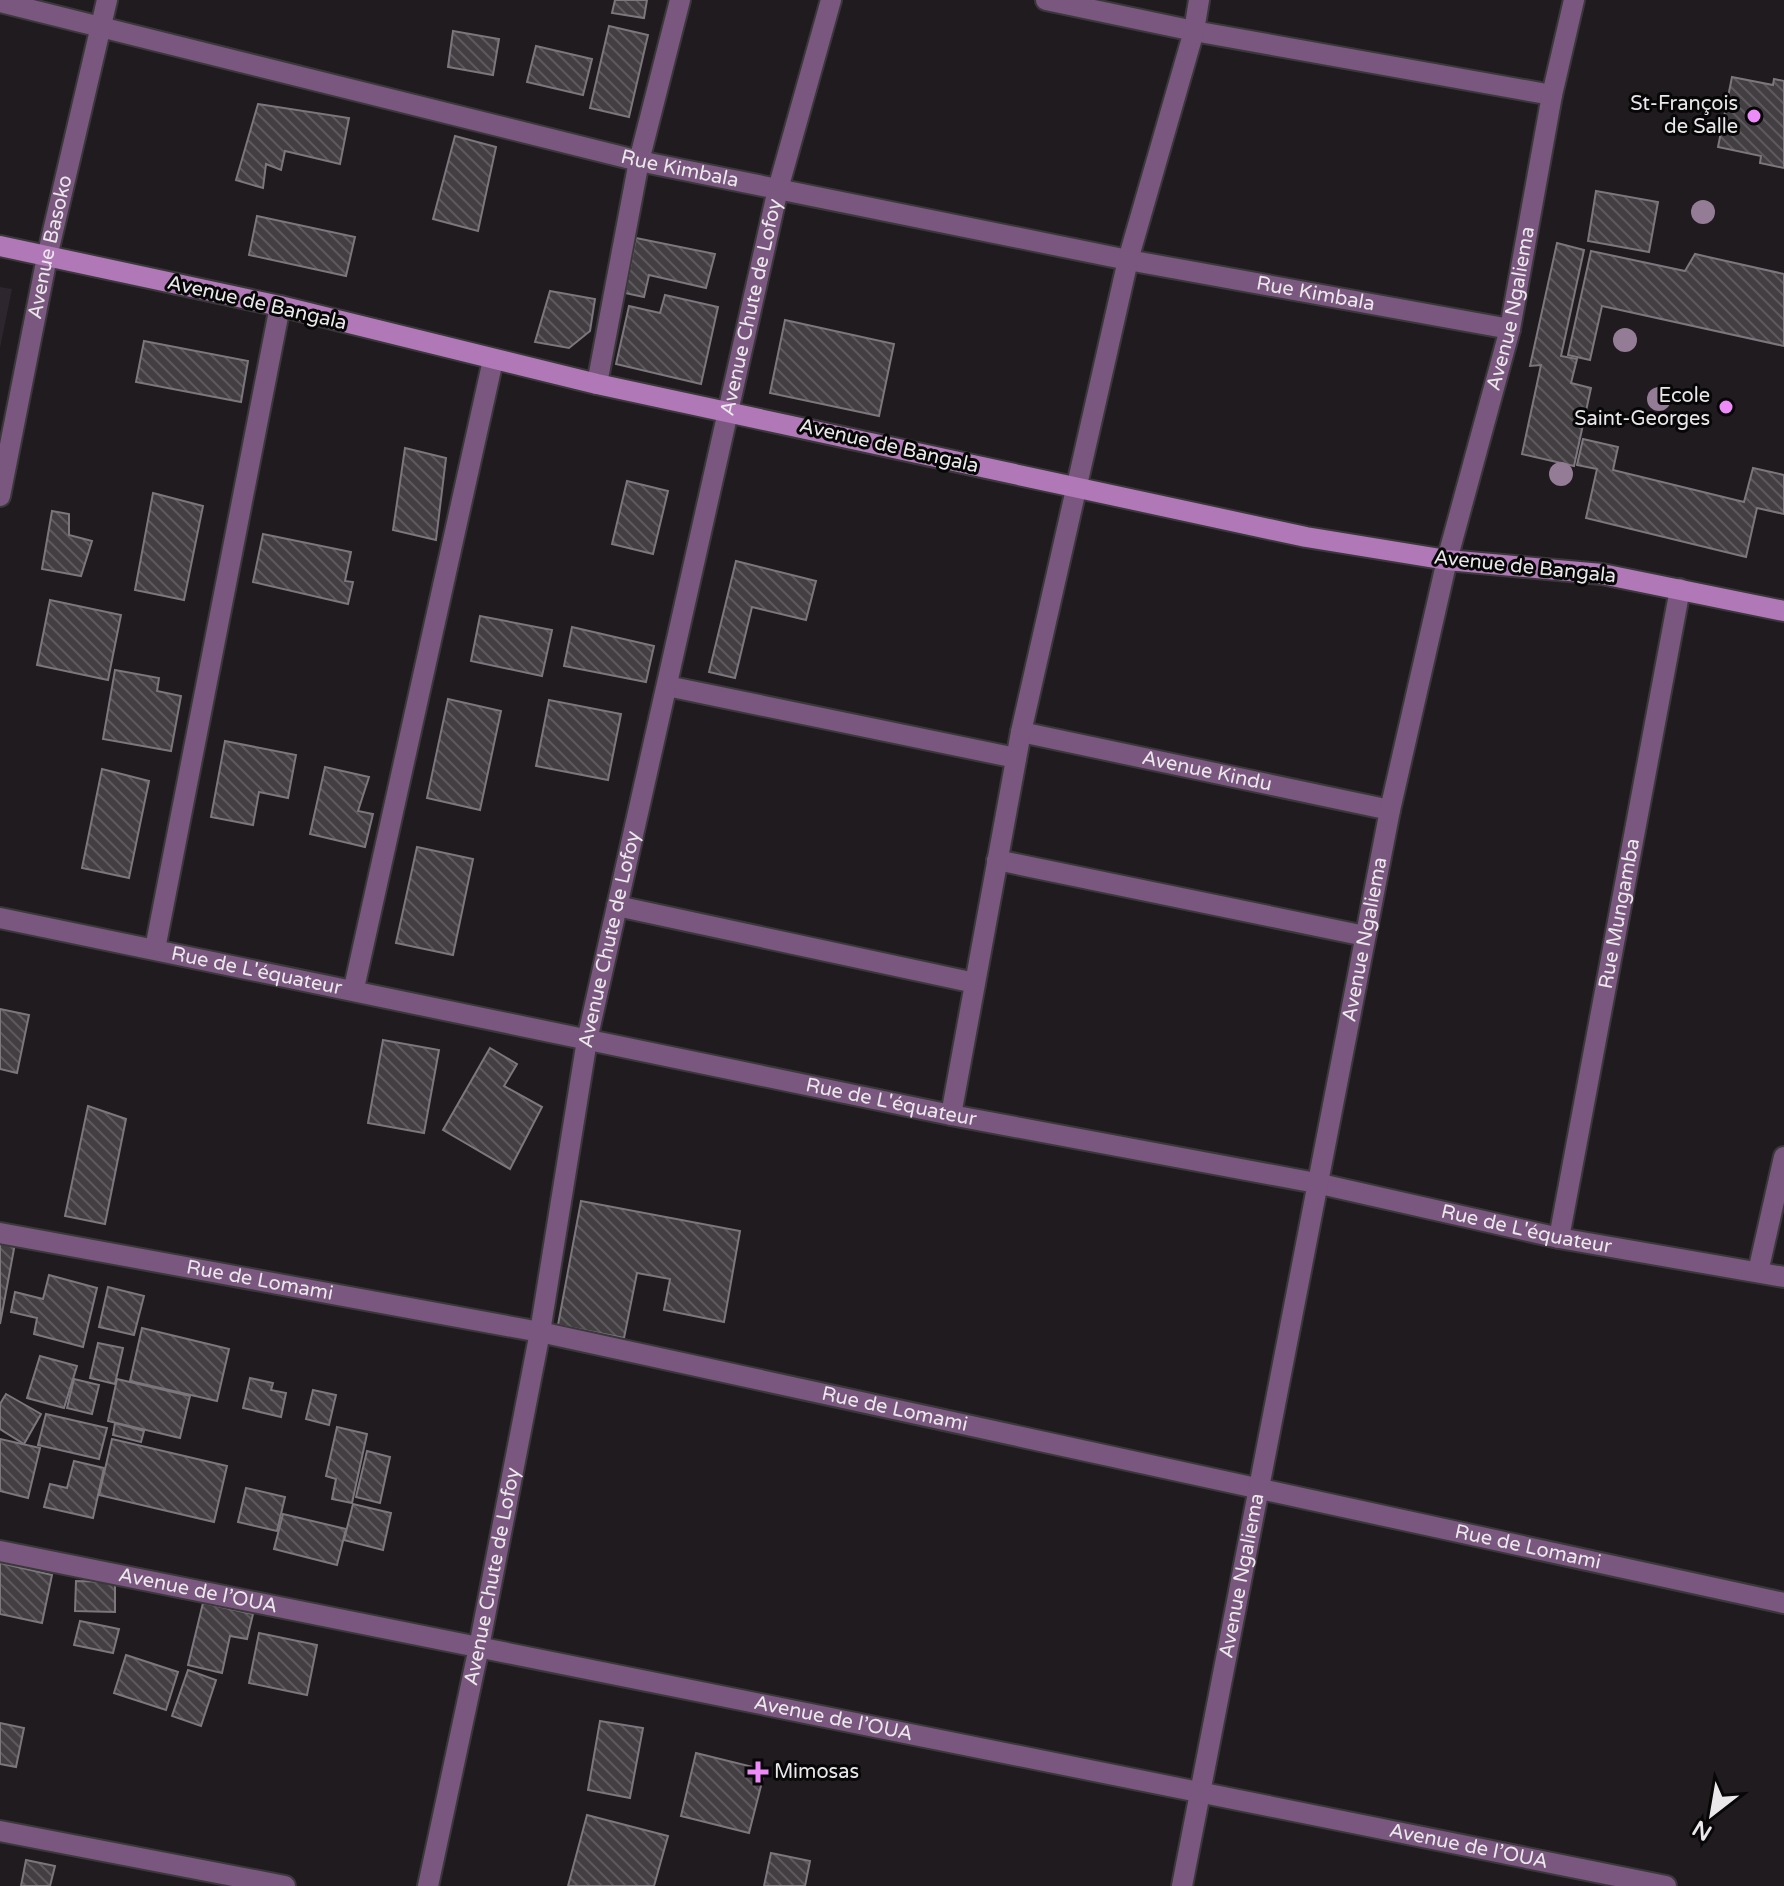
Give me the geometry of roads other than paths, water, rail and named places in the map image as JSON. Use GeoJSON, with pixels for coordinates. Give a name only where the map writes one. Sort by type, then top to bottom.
{"type":"FeatureCollection","features":[{"type":"Feature","properties":{"kind":"main road","name":"Avenue de Bangala"},"geometry":{"type":"LineString","coordinates":[[0,246],[280,306],[597,384],[730,410],[1306,537],[1447,560],[1546,567],[1680,589],[1784,611]]}},
{"type":"Feature","properties":{"kind":"street","name":"Avenue Basoko"},"geometry":{"type":"LineString","coordinates":[[0,496],[47,257],[107,0]]}},
{"type":"Feature","properties":{"kind":"street"},"geometry":{"type":"LineString","coordinates":[[597,384],[639,161],[680,0]]}},
{"type":"Feature","properties":{"kind":"street","name":"Avenue Chute de Lofoy"},"geometry":{"type":"LineString","coordinates":[[428,1886],[479,1647],[540,1332],[587,1040],[778,189],[831,0]]}},
{"type":"Feature","properties":{"kind":"street"},"geometry":{"type":"LineString","coordinates":[[1046,0],[1194,31],[1552,95]]}},
{"type":"Feature","properties":{"kind":"street"},"geometry":{"type":"LineString","coordinates":[[951,1115],[1021,732],[1079,488],[1128,260],[1194,31],[1199,0]]}},
{"type":"Feature","properties":{"kind":"street","name":"Avenue Ngaliema"},"geometry":{"type":"LineString","coordinates":[[1182,1886],[1390,810],[1447,560],[1510,329],[1552,95],[1574,0]]}},
{"type":"Feature","properties":{"kind":"street","name":"Rue Kimbala"},"geometry":{"type":"LineString","coordinates":[[0,2],[639,161],[1128,260],[1510,329]]}},
{"type":"Feature","properties":{"kind":"street"},"geometry":{"type":"LineString","coordinates":[[155,949],[280,306]]}},
{"type":"Feature","properties":{"kind":"street"},"geometry":{"type":"LineString","coordinates":[[354,988],[493,360]]}},
{"type":"Feature","properties":{"kind":"street","name":"Rue Mungamba"},"geometry":{"type":"LineString","coordinates":[[1559,1238],[1680,589]]}},
{"type":"Feature","properties":{"kind":"street"},"geometry":{"type":"LineString","coordinates":[[667,686],[1016,758]]}},
{"type":"Feature","properties":{"kind":"street","name":"Avenue Kindu"},"geometry":{"type":"LineString","coordinates":[[1021,732],[1390,810]]}},
{"type":"Feature","properties":{"kind":"street"},"geometry":{"type":"LineString","coordinates":[[997,860],[1365,936]]}},
{"type":"Feature","properties":{"kind":"street"},"geometry":{"type":"LineString","coordinates":[[617,906],[975,983]]}},
{"type":"Feature","properties":{"kind":"street","name":"Rue de L'équateur"},"geometry":{"type":"LineString","coordinates":[[0,918],[354,988],[951,1115],[1316,1183],[1559,1238],[1784,1277]]}},
{"type":"Feature","properties":{"kind":"street"},"geometry":{"type":"LineString","coordinates":[[1758,1272],[1784,1157]]}},
{"type":"Feature","properties":{"kind":"street","name":"Rue de Lomami"},"geometry":{"type":"LineString","coordinates":[[0,1233],[540,1332],[1784,1603]]}},
{"type":"Feature","properties":{"kind":"street","name":"Avenue de l’OUA"},"geometry":{"type":"LineString","coordinates":[[0,1551],[1203,1790],[1666,1886]]}},
{"type":"Feature","properties":{"kind":"street"},"geometry":{"type":"LineString","coordinates":[[0,1831],[285,1886]]}},
{"type":"Feature","properties":{"kind":"place","name":"St-François de Salle"},"geometry":{"type":"Point","coordinates":[1754,116]}},
{"type":"Feature","properties":{"kind":"place","name":"Ecole Saint-Georges"},"geometry":{"type":"Point","coordinates":[1726,407]}},
{"type":"Feature","properties":{"kind":"place","name":"Mimosas"},"geometry":{"type":"Point","coordinates":[758,1772]}}]}
